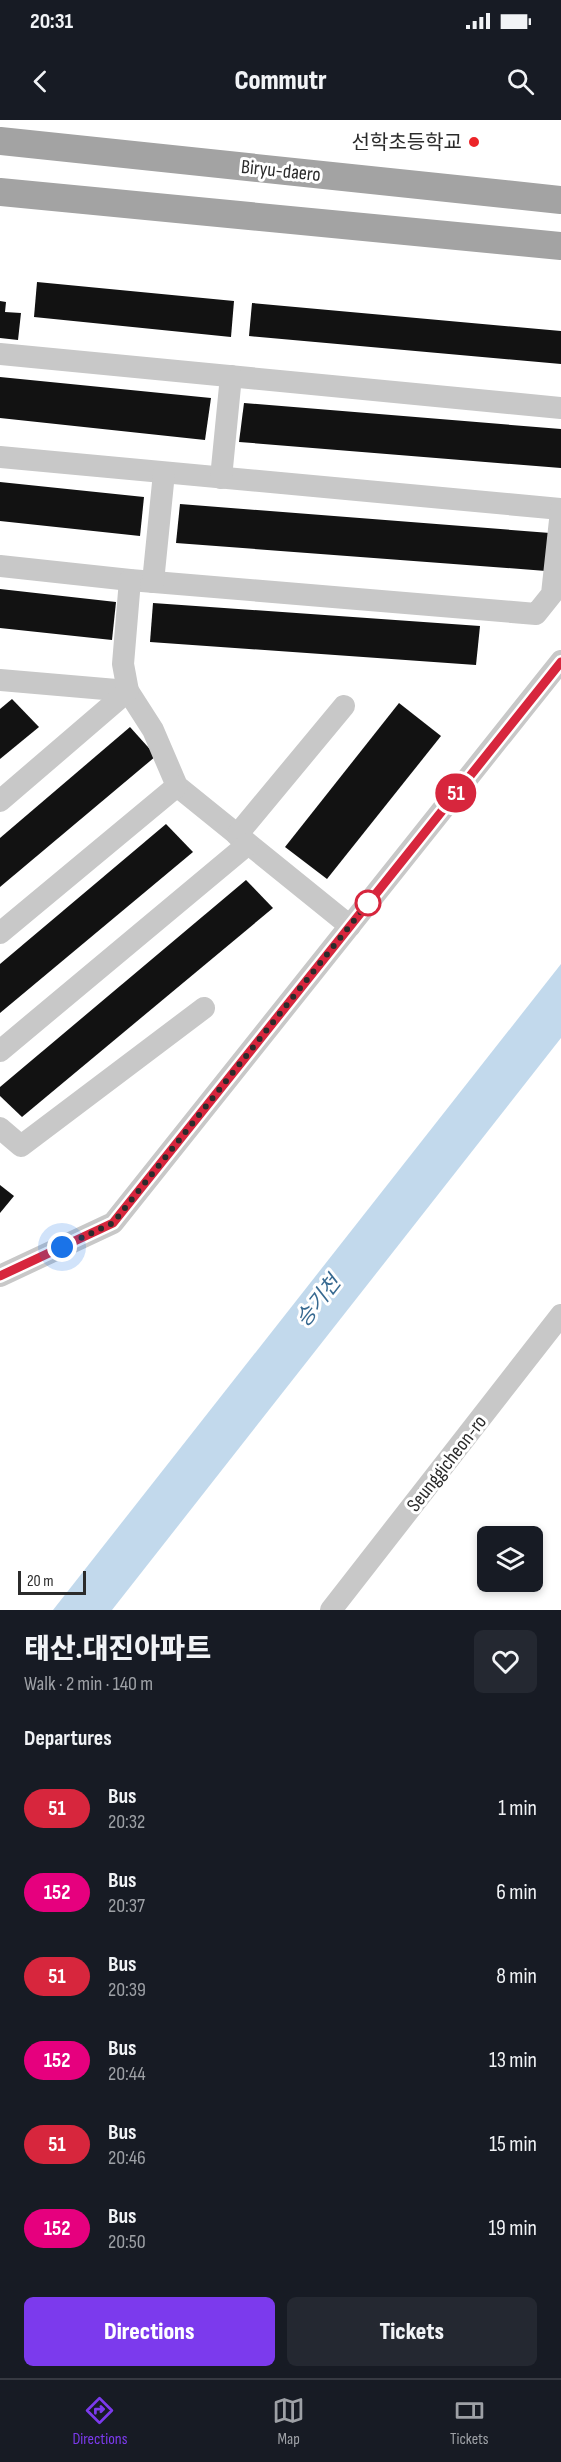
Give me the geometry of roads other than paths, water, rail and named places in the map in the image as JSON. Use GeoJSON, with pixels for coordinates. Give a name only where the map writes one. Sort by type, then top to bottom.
{"type":"FeatureCollection","features":[{"type":"Feature","properties":{"kind":"main road"},"geometry":{"type":"LineString","coordinates":[[0,120],[39,145]]}},
{"type":"Feature","properties":{"kind":"main road","name":"Biryu-daero"},"geometry":{"type":"LineString","coordinates":[[0,141],[561,200]]}},
{"type":"Feature","properties":{"kind":"main road"},"geometry":{"type":"LineString","coordinates":[[0,193],[561,246]]}},
{"type":"Feature","properties":{"kind":"street"},"geometry":{"type":"LineString","coordinates":[[0,354],[561,408]]}},
{"type":"Feature","properties":{"kind":"street"},"geometry":{"type":"LineString","coordinates":[[221,478],[231,376]]}},
{"type":"Feature","properties":{"kind":"street"},"geometry":{"type":"LineString","coordinates":[[0,457],[561,509],[552,594],[536,614],[130,580],[0,566]]}},
{"type":"Feature","properties":{"kind":"street"},"geometry":{"type":"LineString","coordinates":[[153,582],[164,473]]}},
{"type":"Feature","properties":{"kind":"street"},"geometry":{"type":"LineString","coordinates":[[130,580],[123,664],[128,691],[153,730],[177,786],[350,926]]}},
{"type":"Feature","properties":{"kind":"street"},"geometry":{"type":"LineString","coordinates":[[0,1276],[113,1223],[561,662]]}},
{"type":"Feature","properties":{"kind":"street"},"geometry":{"type":"LineString","coordinates":[[0,680],[128,691]]}},
{"type":"Feature","properties":{"kind":"street"},"geometry":{"type":"LineString","coordinates":[[0,801],[128,691]]}},
{"type":"Feature","properties":{"kind":"street"},"geometry":{"type":"LineString","coordinates":[[0,1051],[242,839],[344,706]]}},
{"type":"Feature","properties":{"kind":"street"},"geometry":{"type":"LineString","coordinates":[[0,933],[177,786]]}},
{"type":"Feature","properties":{"kind":"street"},"geometry":{"type":"LineString","coordinates":[[0,1128],[21,1146],[204,1008]]}},
{"type":"Feature","properties":{"kind":"street","name":"Seunggicheon-ro"},"geometry":{"type":"LineString","coordinates":[[331,1610],[561,1315]]}},
{"type":"Feature","properties":{"kind":"water","name":"승기천"},"geometry":{"type":"Polygon","coordinates":[[[561,964],[561,1038],[112,1610],[53,1610],[561,964]]]}},
{"type":"Feature","properties":{"kind":"place","name":"선학초등학교"},"geometry":{"type":"Point","coordinates":[474,142]}}]}
